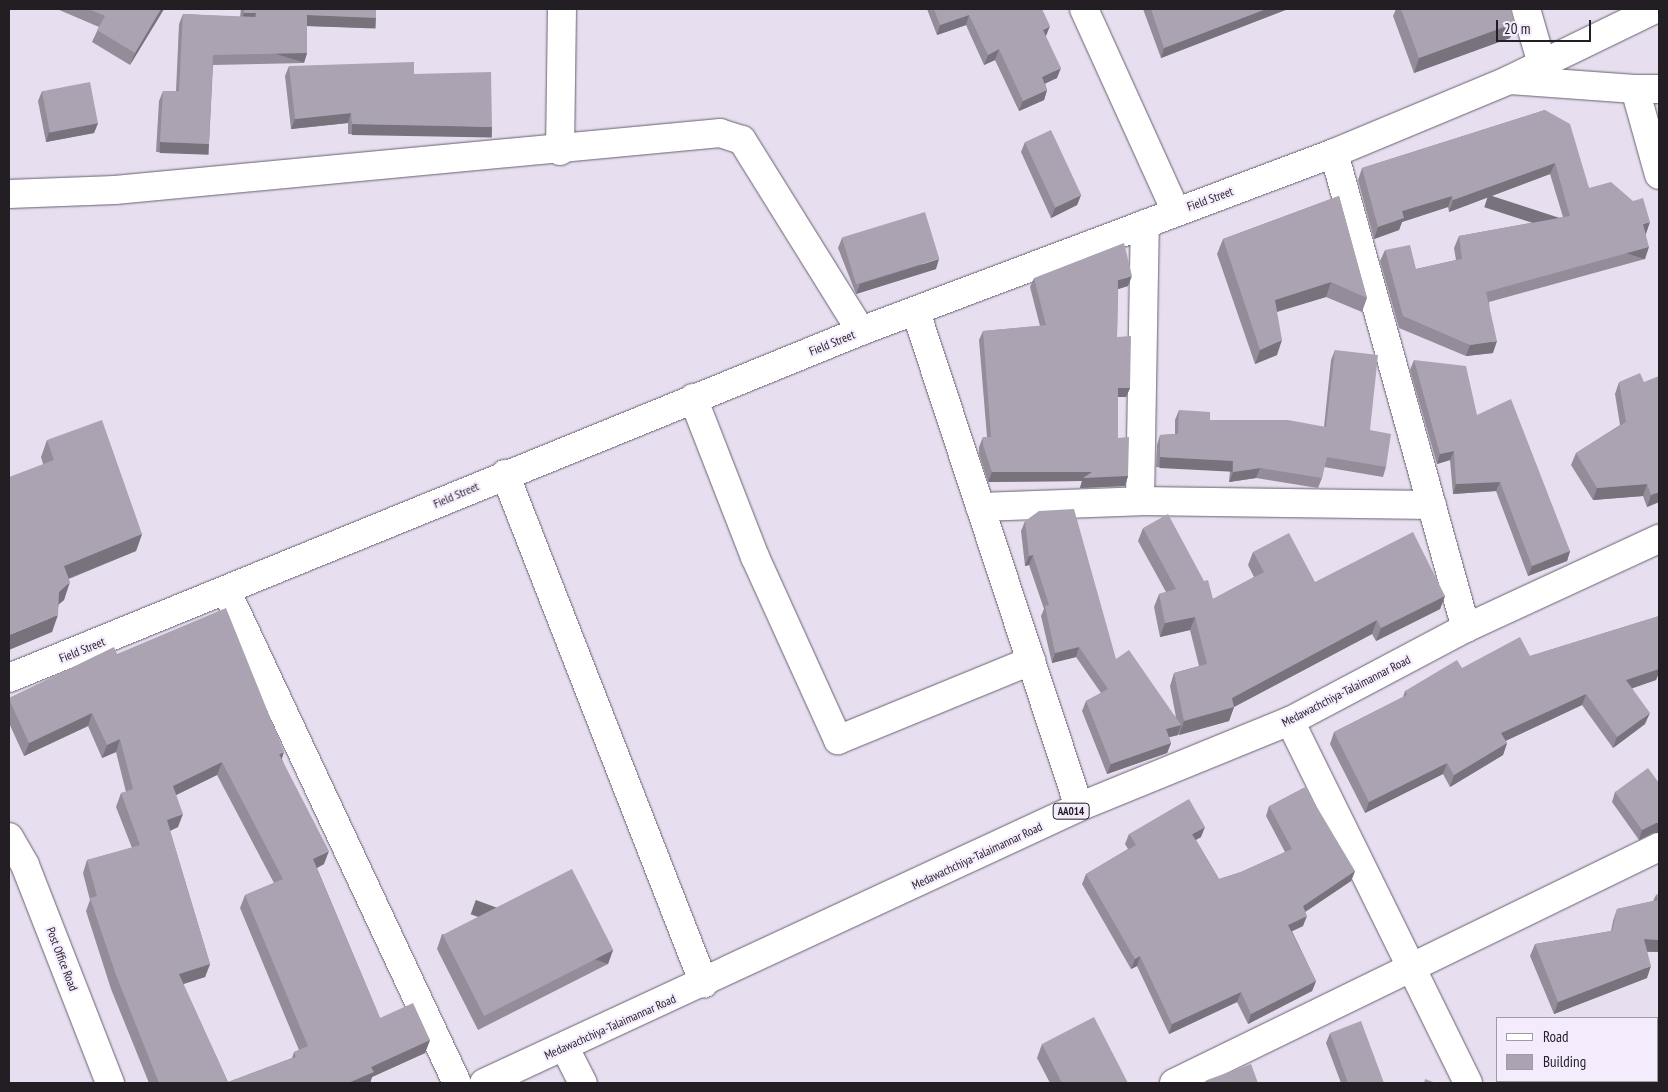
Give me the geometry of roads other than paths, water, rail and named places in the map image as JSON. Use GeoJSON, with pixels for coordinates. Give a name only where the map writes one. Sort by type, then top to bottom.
{"type":"FeatureCollection","features":[{"type":"Feature","properties":{"kind":"main road"},"geometry":{"type":"LineString","coordinates":[[560,151],[562,9]]}},
{"type":"Feature","properties":{"kind":"main road"},"geometry":{"type":"LineString","coordinates":[[1084,9],[1176,212]]}},
{"type":"Feature","properties":{"kind":"main road"},"geometry":{"type":"LineString","coordinates":[[1526,9],[1542,64]]}},
{"type":"Feature","properties":{"kind":"main road","name":"Field Street"},"geometry":{"type":"LineString","coordinates":[[9,678],[227,592],[505,474],[861,331],[916,312],[1334,153],[1509,80],[1655,9]]}},
{"type":"Feature","properties":{"kind":"main road"},"geometry":{"type":"LineString","coordinates":[[1509,80],[1647,89],[1659,175]]}},
{"type":"Feature","properties":{"kind":"main road"},"geometry":{"type":"LineString","coordinates":[[9,194],[125,189],[560,151],[720,134],[742,140],[861,331]]}},
{"type":"Feature","properties":{"kind":"main road"},"geometry":{"type":"LineString","coordinates":[[1334,153],[1466,628]]}},
{"type":"Feature","properties":{"kind":"main road"},"geometry":{"type":"LineString","coordinates":[[1140,500],[1144,224]]}},
{"type":"Feature","properties":{"kind":"main road"},"geometry":{"type":"LineString","coordinates":[[916,312],[1079,807]]}},
{"type":"Feature","properties":{"kind":"main road"},"geometry":{"type":"LineString","coordinates":[[694,398],[755,557],[838,740],[1031,661]]}},
{"type":"Feature","properties":{"kind":"main road"},"geometry":{"type":"LineString","coordinates":[[505,474],[704,984]]}},
{"type":"Feature","properties":{"kind":"main road"},"geometry":{"type":"LineString","coordinates":[[980,507],[1140,500],[1432,505]]}},
{"type":"Feature","properties":{"kind":"main road","name":"Medawachchiya-Talaimannar Road"},"geometry":{"type":"LineString","coordinates":[[484,1083],[704,984],[1079,807],[1290,721],[1466,628],[1659,539]]}},
{"type":"Feature","properties":{"kind":"main road"},"geometry":{"type":"LineString","coordinates":[[227,592],[457,1083]]}},
{"type":"Feature","properties":{"kind":"main road"},"geometry":{"type":"LineString","coordinates":[[1290,721],[1468,1083]]}},
{"type":"Feature","properties":{"kind":"main road","name":"Post Office Road"},"geometry":{"type":"LineString","coordinates":[[9,837],[25,864],[110,1083]]}},
{"type":"Feature","properties":{"kind":"main road"},"geometry":{"type":"LineString","coordinates":[[1174,1083],[1659,847]]}},
{"type":"Feature","properties":{"kind":"main road"},"geometry":{"type":"LineString","coordinates":[[565,1048],[583,1083]]}}]}
